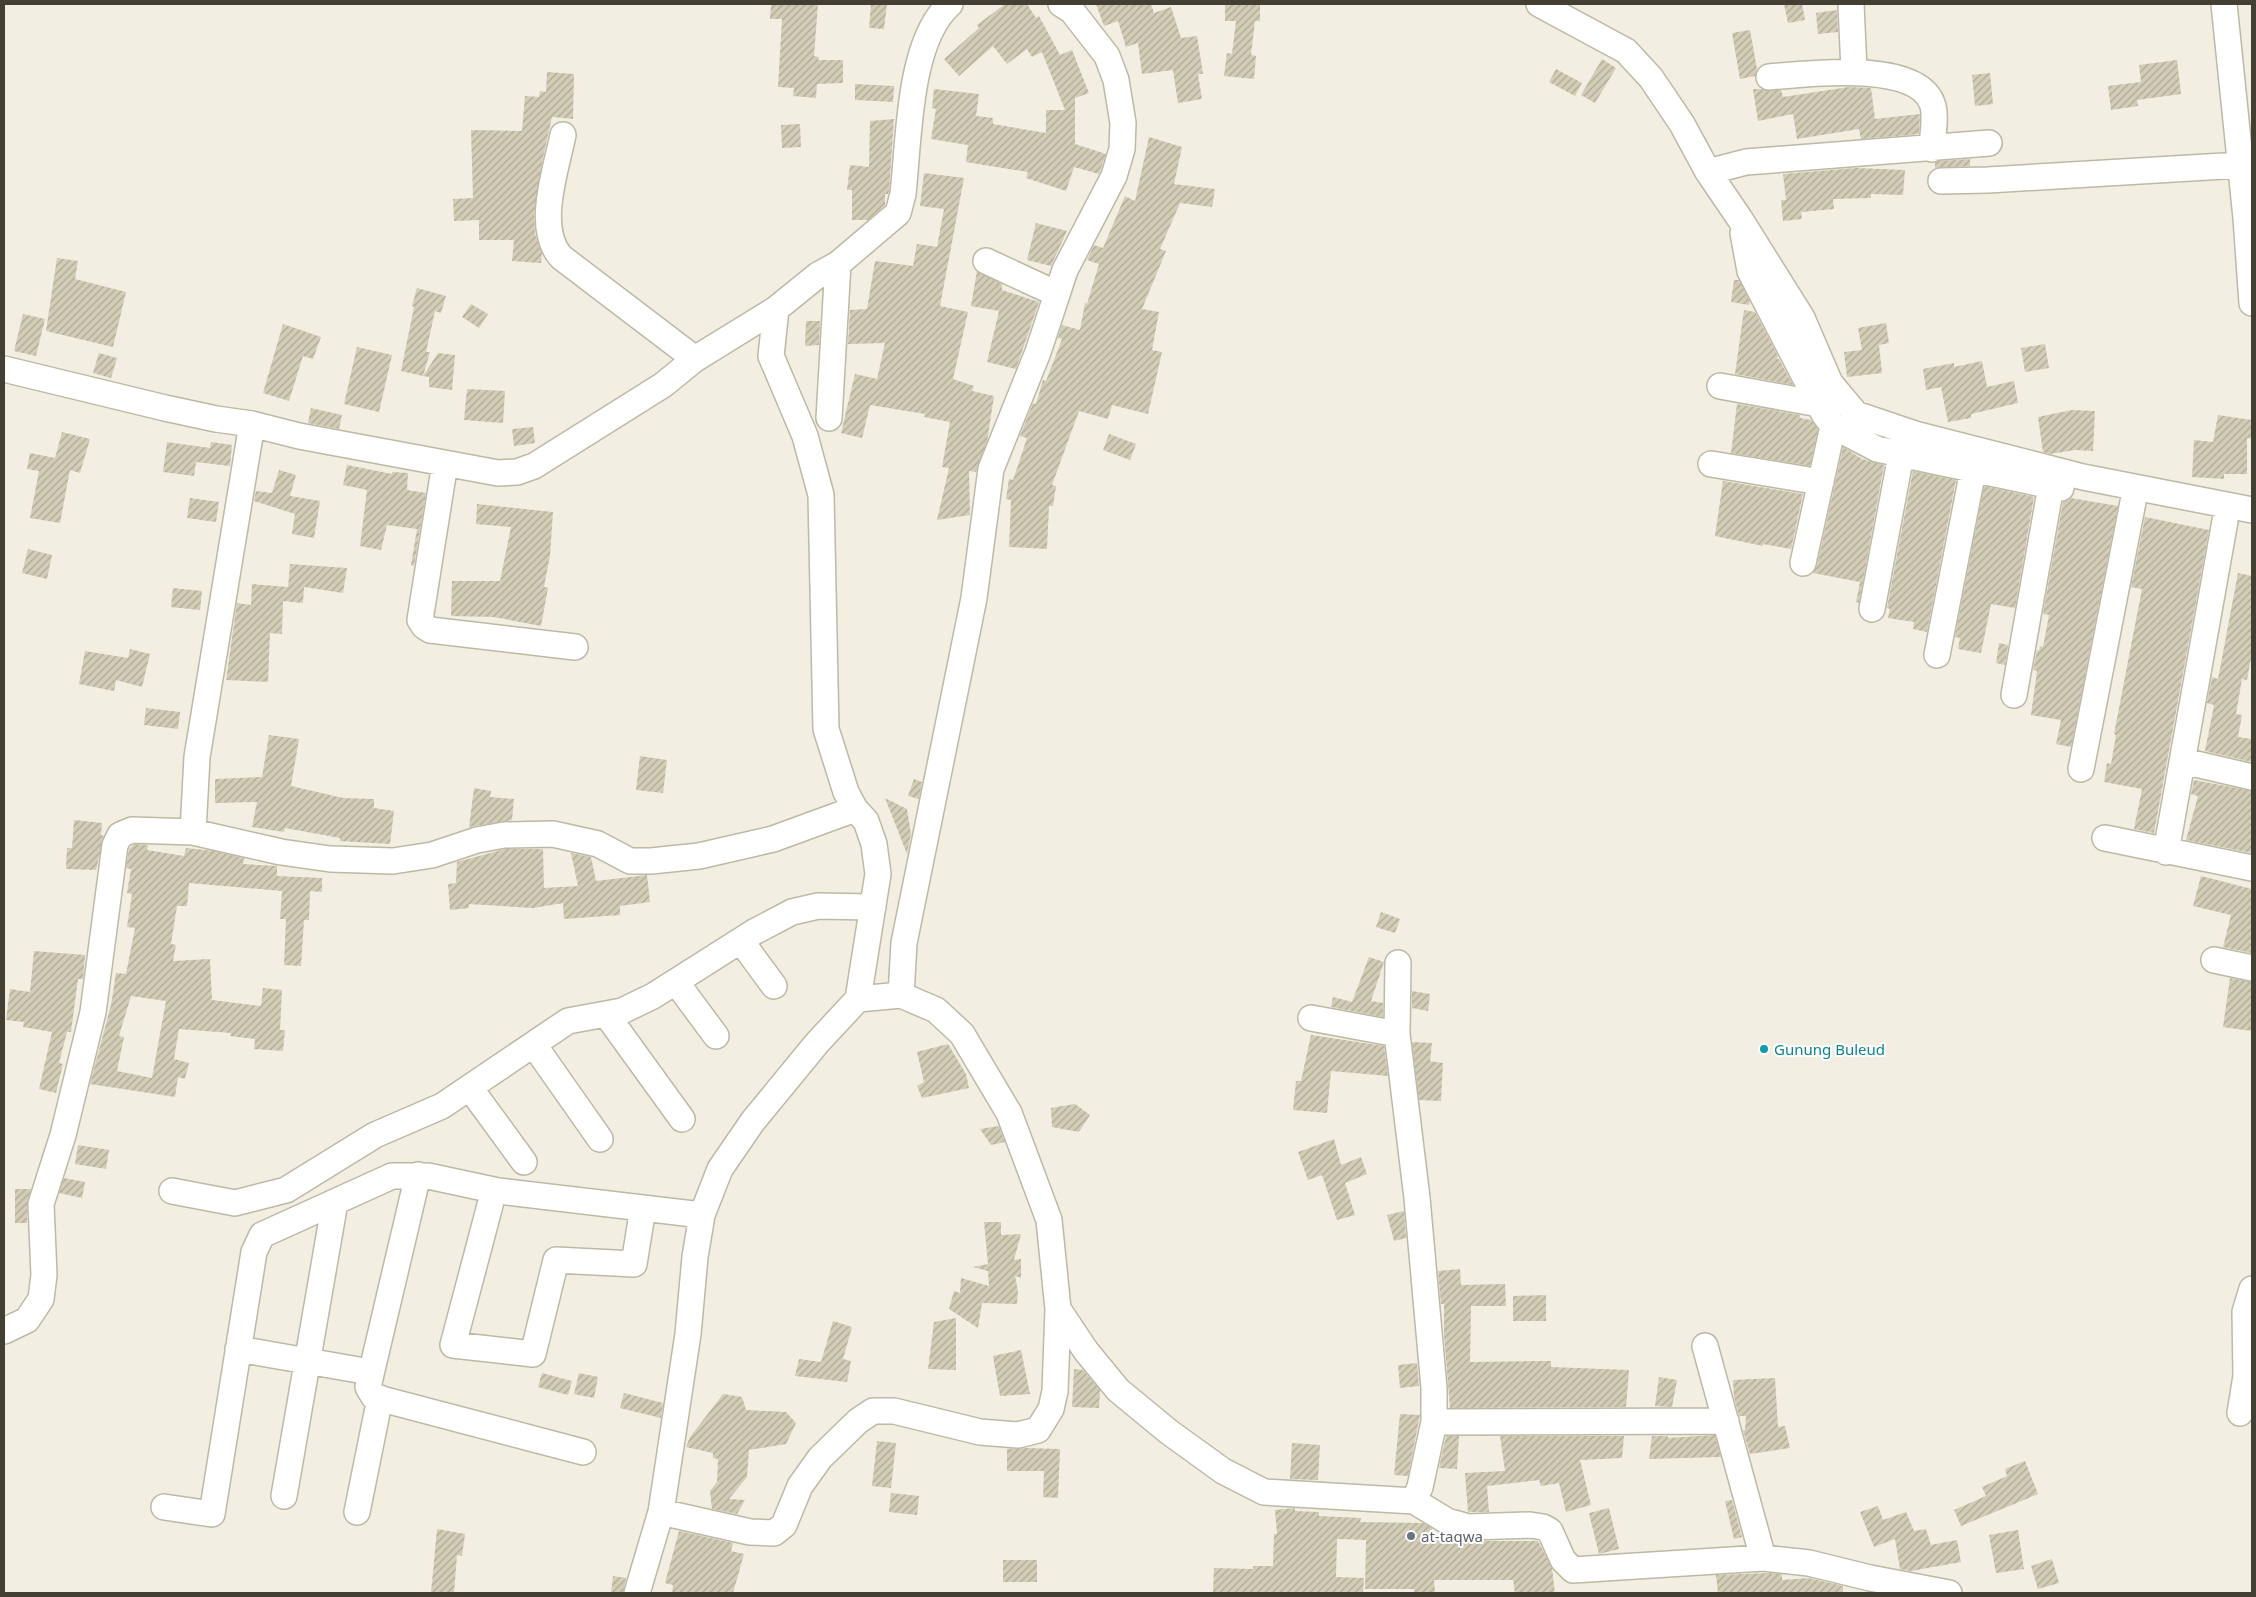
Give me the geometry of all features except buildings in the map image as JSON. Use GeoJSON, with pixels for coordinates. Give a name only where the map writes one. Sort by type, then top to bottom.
{"type":"FeatureCollection","features":[{"type":"Feature","properties":{"kind":"street"},"geometry":{"type":"LineString","coordinates":[[4,369],[173,410],[252,424],[298,436],[498,473],[516,472],[534,466],[663,385],[695,359],[776,309],[818,275],[838,264],[898,213],[903,194],[917,63],[930,31],[950,4]]}},
{"type":"Feature","properties":{"kind":"street"},"geometry":{"type":"LineString","coordinates":[[901,995],[904,943],[974,598],[991,469],[1038,352],[1066,270],[1114,176],[1122,149],[1123,124],[1116,80],[1107,56],[1072,11],[1062,4]]}},
{"type":"Feature","properties":{"kind":"street"},"geometry":{"type":"LineString","coordinates":[[1539,4],[1626,50],[1651,78],[1682,124],[1708,172],[1802,318],[1830,383],[1856,414],[1915,434],[2083,477],[2252,510]]}},
{"type":"Feature","properties":{"kind":"street"},"geometry":{"type":"LineString","coordinates":[[1851,4],[1854,71]]}},
{"type":"Feature","properties":{"kind":"street"},"geometry":{"type":"LineString","coordinates":[[2224,4],[2244,158],[2252,303]]}},
{"type":"Feature","properties":{"kind":"street"},"geometry":{"type":"LineString","coordinates":[[1769,77],[1854,71],[1904,80],[1915,84],[1926,92],[1934,108],[1932,149]]}},
{"type":"Feature","properties":{"kind":"street"},"geometry":{"type":"LineString","coordinates":[[563,135],[548,215],[549,237],[554,249],[561,257],[695,359]]}},
{"type":"Feature","properties":{"kind":"street"},"geometry":{"type":"LineString","coordinates":[[1708,172],[1746,162],[1988,144]]}},
{"type":"Feature","properties":{"kind":"street"},"geometry":{"type":"LineString","coordinates":[[1941,181],[1988,180],[2244,158]]}},
{"type":"Feature","properties":{"kind":"street"},"geometry":{"type":"LineString","coordinates":[[1740,219],[1750,271],[1819,404],[1833,426],[1877,449],[1901,455],[2252,527]]}},
{"type":"Feature","properties":{"kind":"street"},"geometry":{"type":"LineString","coordinates":[[986,261],[1057,294]]}},
{"type":"Feature","properties":{"kind":"street"},"geometry":{"type":"LineString","coordinates":[[829,418],[838,264]]}},
{"type":"Feature","properties":{"kind":"street"},"geometry":{"type":"LineString","coordinates":[[637,1593],[661,1512],[688,1334],[695,1257],[702,1214],[720,1169],[753,1121],[817,1044],[858,999],[878,874],[874,844],[866,821],[846,792],[826,729],[821,495],[805,436],[771,356],[776,309]]}},
{"type":"Feature","properties":{"kind":"street"},"geometry":{"type":"LineString","coordinates":[[1720,386],[1819,404]]}},
{"type":"Feature","properties":{"kind":"street"},"geometry":{"type":"LineString","coordinates":[[193,832],[197,757],[252,424]]}},
{"type":"Feature","properties":{"kind":"street"},"geometry":{"type":"LineString","coordinates":[[1803,563],[1833,426]]}},
{"type":"Feature","properties":{"kind":"street"},"geometry":{"type":"LineString","coordinates":[[1872,610],[1901,455]]}},
{"type":"Feature","properties":{"kind":"street"},"geometry":{"type":"LineString","coordinates":[[444,463],[420,620],[424,626],[430,630],[575,646]]}},
{"type":"Feature","properties":{"kind":"street"},"geometry":{"type":"LineString","coordinates":[[1711,464],[1820,482]]}},
{"type":"Feature","properties":{"kind":"street"},"geometry":{"type":"LineString","coordinates":[[1937,655],[1973,470]]}},
{"type":"Feature","properties":{"kind":"street"},"geometry":{"type":"LineString","coordinates":[[2014,696],[2051,486]]}},
{"type":"Feature","properties":{"kind":"street"},"geometry":{"type":"LineString","coordinates":[[2081,769],[2133,502]]}},
{"type":"Feature","properties":{"kind":"street"},"geometry":{"type":"LineString","coordinates":[[2166,852],[2225,521]]}},
{"type":"Feature","properties":{"kind":"street"},"geometry":{"type":"LineString","coordinates":[[2183,761],[2252,777]]}},
{"type":"Feature","properties":{"kind":"street"},"geometry":{"type":"LineString","coordinates":[[4,1331],[27,1320],[41,1299],[44,1275],[41,1204],[63,1135],[93,1012],[115,845],[120,835],[132,830],[193,832],[281,852],[330,859],[393,861],[432,855],[477,840],[504,835],[553,834],[598,844],[630,861],[651,861],[699,856],[773,839],[856,809]]}},
{"type":"Feature","properties":{"kind":"street"},"geometry":{"type":"LineString","coordinates":[[2105,838],[2166,852],[2252,868]]}},
{"type":"Feature","properties":{"kind":"street"},"geometry":{"type":"LineString","coordinates":[[172,1191],[235,1203],[286,1190],[375,1135],[442,1106],[568,1021],[622,1011],[653,996],[741,941],[792,912],[818,906],[873,907]]}},
{"type":"Feature","properties":{"kind":"street"},"geometry":{"type":"LineString","coordinates":[[741,941],[774,986]]}},
{"type":"Feature","properties":{"kind":"street"},"geometry":{"type":"LineString","coordinates":[[2214,960],[2252,968]]}},
{"type":"Feature","properties":{"kind":"street"},"geometry":{"type":"LineString","coordinates":[[1398,963],[1397,1034],[1416,1198],[1433,1378],[1434,1422],[1420,1487],[1414,1501]]}},
{"type":"Feature","properties":{"kind":"street"},"geometry":{"type":"LineString","coordinates":[[676,982],[716,1036]]}},
{"type":"Feature","properties":{"kind":"street"},"geometry":{"type":"LineString","coordinates":[[661,1512],[750,1532],[774,1533],[784,1525],[800,1486],[820,1458],[858,1421],[873,1411],[894,1411],[980,1432],[1018,1435],[1038,1430],[1051,1409],[1055,1391],[1058,1309],[1049,1220],[1009,1113],[962,1034],[936,1010],[901,995],[858,999]]}},
{"type":"Feature","properties":{"kind":"street"},"geometry":{"type":"LineString","coordinates":[[606,1014],[682,1119]]}},
{"type":"Feature","properties":{"kind":"street"},"geometry":{"type":"LineString","coordinates":[[1311,1018],[1397,1034]]}},
{"type":"Feature","properties":{"kind":"street"},"geometry":{"type":"LineString","coordinates":[[534,1044],[600,1139]]}},
{"type":"Feature","properties":{"kind":"street"},"geometry":{"type":"LineString","coordinates":[[470,1088],[524,1162]]}},
{"type":"Feature","properties":{"kind":"street"},"geometry":{"type":"LineString","coordinates":[[164,1507],[212,1514],[254,1252],[262,1235],[392,1176],[418,1175],[494,1190],[702,1214]]}},
{"type":"Feature","properties":{"kind":"street"},"geometry":{"type":"LineString","coordinates":[[418,1175],[368,1387],[374,1397],[583,1452]]}},
{"type":"Feature","properties":{"kind":"street"},"geometry":{"type":"LineString","coordinates":[[494,1190],[453,1344],[533,1354],[556,1260],[634,1264],[643,1208]]}},
{"type":"Feature","properties":{"kind":"street"},"geometry":{"type":"LineString","coordinates":[[284,1496],[335,1202]]}},
{"type":"Feature","properties":{"kind":"street"},"geometry":{"type":"LineString","coordinates":[[2240,1413],[2246,1376],[2245,1312],[2252,1289]]}},
{"type":"Feature","properties":{"kind":"street"},"geometry":{"type":"LineString","coordinates":[[1058,1309],[1086,1351],[1118,1390],[1169,1432],[1243,1483],[1264,1492],[1414,1501],[1447,1520],[1468,1527],[1530,1525],[1543,1527],[1550,1532],[1563,1560],[1573,1570],[1763,1558],[1809,1563],[1870,1578],[1948,1593]]}},
{"type":"Feature","properties":{"kind":"street"},"geometry":{"type":"LineString","coordinates":[[1705,1346],[1763,1558]]}},
{"type":"Feature","properties":{"kind":"street"},"geometry":{"type":"LineString","coordinates":[[238,1349],[370,1372]]}},
{"type":"Feature","properties":{"kind":"street"},"geometry":{"type":"LineString","coordinates":[[357,1512],[380,1398]]}},
{"type":"Feature","properties":{"kind":"street"},"geometry":{"type":"LineString","coordinates":[[1434,1422],[1726,1421]]}},
{"type":"Feature","properties":{"kind":"place","name":"Gunung Buleud"},"geometry":{"type":"Point","coordinates":[1764,1049]}},
{"type":"Feature","properties":{"kind":"place","name":"at-taqwa"},"geometry":{"type":"Point","coordinates":[1411,1536]}}]}
